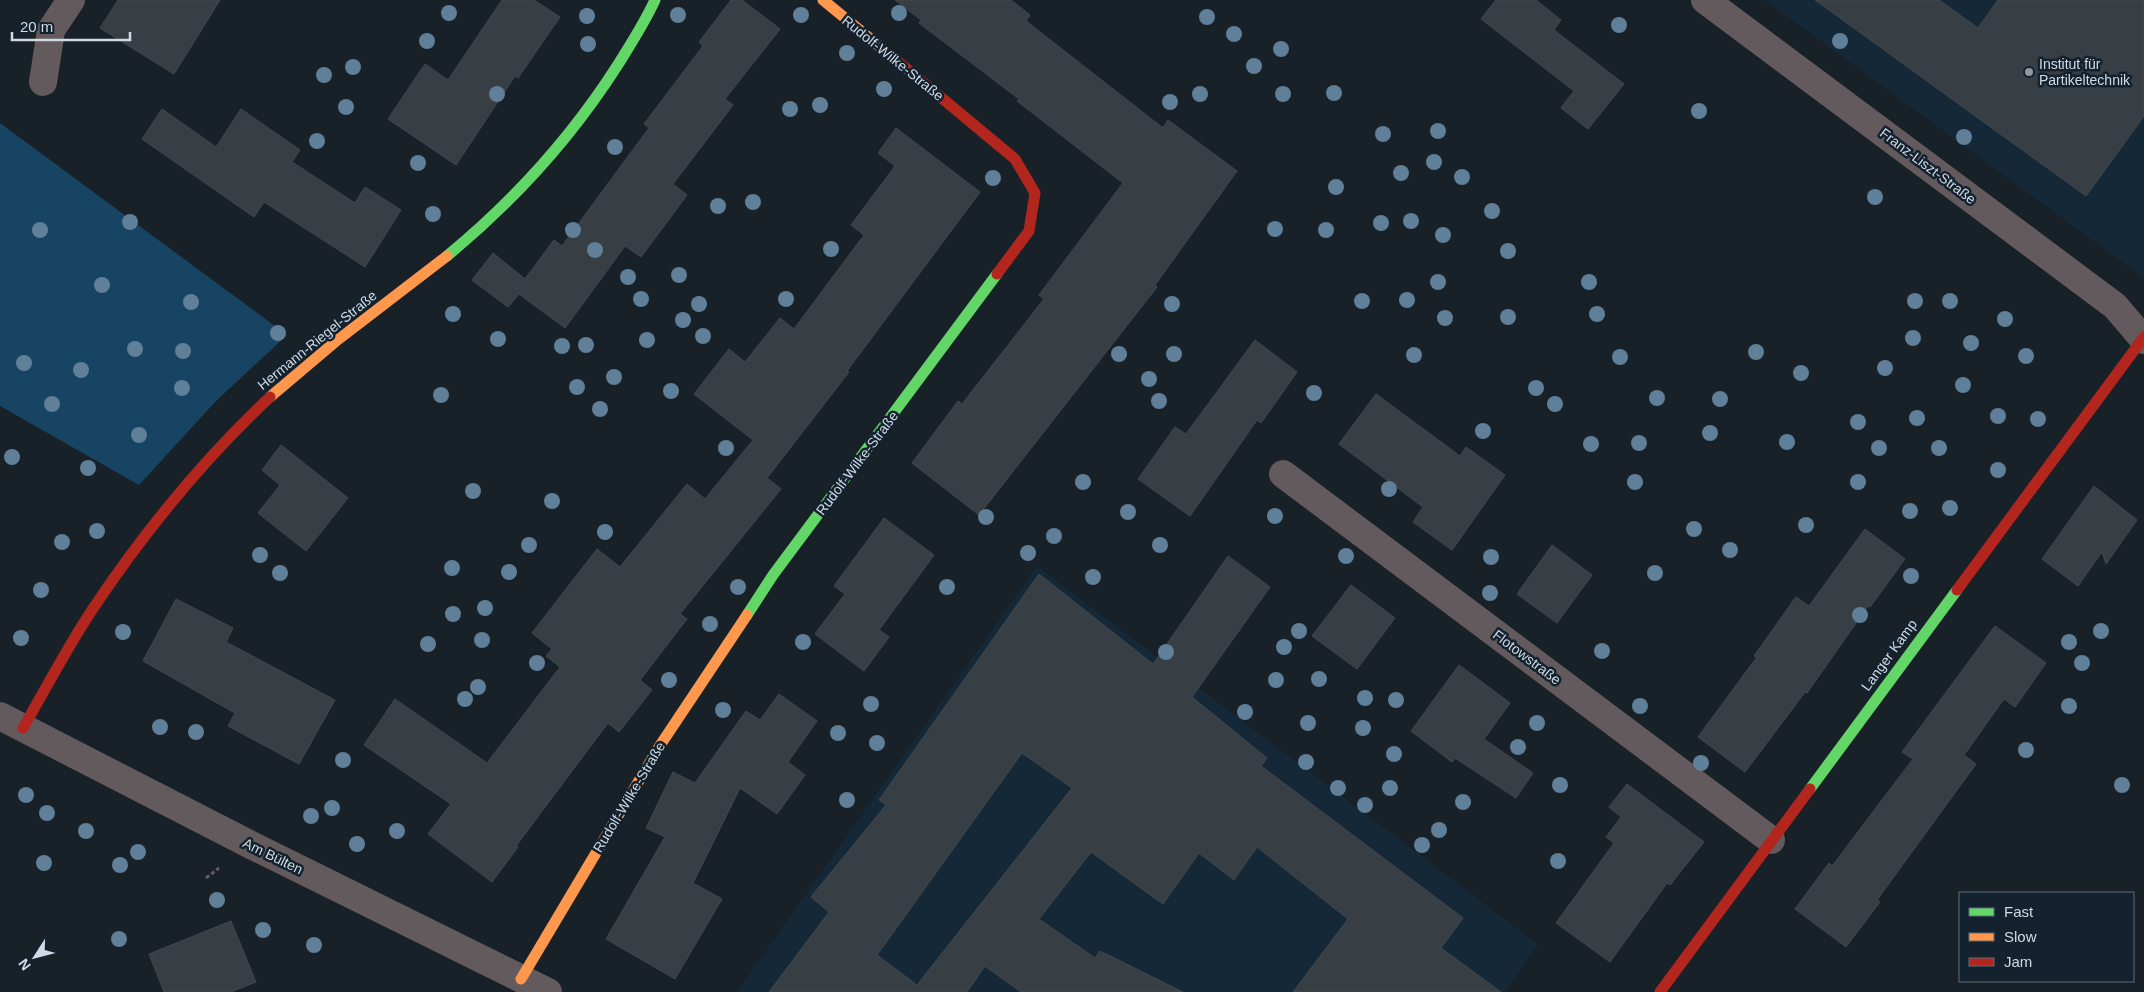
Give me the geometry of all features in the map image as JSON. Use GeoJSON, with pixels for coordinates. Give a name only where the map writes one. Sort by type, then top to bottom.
{"type":"FeatureCollection","features":[{"type":"Feature","properties":{"kind":"street"},"geometry":{"type":"LineString","coordinates":[[43,82],[51,30],[71,0]]}},
{"type":"Feature","properties":{"kind":"street","name":"Hermann-Riegel-Straße"},"geometry":{"type":"LineString","coordinates":[[12,722],[62,658],[103,594],[172,503],[238,429],[272,395],[357,325],[449,255],[519,193],[560,146],[602,92],[649,14],[655,0]]}},
{"type":"Feature","properties":{"kind":"street","name":"Rudolf-Wilke-Straße"},"geometry":{"type":"LineString","coordinates":[[521,979],[659,747],[762,591],[1029,231],[1035,192],[1015,159],[823,0]]}},
{"type":"Feature","properties":{"kind":"street","name":"Franz-Liszt-Straße"},"geometry":{"type":"LineString","coordinates":[[1705,0],[2115,306],[2144,339]]}},
{"type":"Feature","properties":{"kind":"street","name":"Langer Kamp"},"geometry":{"type":"LineString","coordinates":[[1660,992],[2144,339]]}},
{"type":"Feature","properties":{"kind":"street","name":"Flotowstraße"},"geometry":{"type":"LineString","coordinates":[[1283,474],[1772,840]]}},
{"type":"Feature","properties":{"kind":"street","name":"Am Bülten"},"geometry":{"type":"LineString","coordinates":[[12,722],[253,846],[548,992]]}},
{"type":"Feature","properties":{"kind":"shaded area","name":"Institut für Partikeltechnik"},"geometry":{"type":"Polygon","coordinates":[[[1765,0],[2144,0],[2144,278],[1765,0]]]}},
{"type":"Feature","properties":{"kind":"shaded area"},"geometry":{"type":"Polygon","coordinates":[[[0,123],[287,335],[216,401],[139,485],[0,406],[0,123]]]}},
{"type":"Feature","properties":{"kind":"shaded area"},"geometry":{"type":"Polygon","coordinates":[[[1037,566],[1538,944],[1505,992],[737,992],[1037,566]]]}},
{"type":"Feature","properties":{"kind":"building"},"geometry":{"type":"Polygon","coordinates":[[[118,0],[220,0],[174,74],[100,28],[118,0]]]}},
{"type":"Feature","properties":{"kind":"building"},"geometry":{"type":"Polygon","coordinates":[[[502,0],[534,0],[560,17],[518,78],[515,76],[456,165],[388,119],[425,64],[448,80],[502,0]]]}},
{"type":"Feature","properties":{"kind":"building"},"geometry":{"type":"Polygon","coordinates":[[[731,0],[742,0],[780,29],[725,99],[733,105],[673,184],[687,195],[641,257],[625,246],[565,328],[519,294],[508,307],[472,280],[493,253],[525,279],[554,240],[562,246],[649,128],[644,124],[703,46],[699,42],[731,0]]]}},
{"type":"Feature","properties":{"kind":"building"},"geometry":{"type":"Polygon","coordinates":[[[895,0],[1011,0],[1030,15],[1026,21],[1163,128],[1168,120],[1237,171],[1155,285],[1157,287],[979,515],[912,463],[958,401],[962,404],[1044,299],[1039,295],[1123,183],[1017,101],[1019,99],[919,23],[921,20],[895,0]]]}},
{"type":"Feature","properties":{"kind":"building"},"geometry":{"type":"Polygon","coordinates":[[[1496,0],[1536,0],[1561,20],[1554,30],[1624,84],[1588,129],[1561,108],[1574,91],[1481,19],[1496,0]]]}},
{"type":"Feature","properties":{"kind":"building","name":"Institut für Partikeltechnik"},"geometry":{"type":"Polygon","coordinates":[[[1815,0],[1939,0],[1978,28],[1998,0],[2144,0],[2144,116],[2086,196],[1815,0]]]}},
{"type":"Feature","properties":{"kind":"building"},"geometry":{"type":"Polygon","coordinates":[[[162,109],[216,147],[241,109],[300,150],[292,162],[355,203],[365,187],[401,210],[365,267],[264,202],[254,217],[142,139],[162,109]]]}},
{"type":"Feature","properties":{"kind":"building"},"geometry":{"type":"Polygon","coordinates":[[[896,128],[980,192],[847,371],[849,372],[767,478],[781,489],[680,614],[687,619],[640,680],[652,690],[619,732],[608,723],[516,846],[518,847],[492,882],[428,834],[451,804],[364,745],[395,699],[487,763],[560,667],[546,656],[552,649],[532,633],[597,549],[620,567],[687,484],[705,499],[753,440],[694,394],[729,349],[745,362],[780,318],[794,329],[864,235],[851,225],[895,166],[878,153],[896,128]]]}},
{"type":"Feature","properties":{"kind":"building"},"geometry":{"type":"Polygon","coordinates":[[[1255,340],[1297,372],[1261,423],[1257,420],[1190,516],[1138,479],[1175,427],[1186,434],[1255,340]]]}},
{"type":"Feature","properties":{"kind":"building"},"geometry":{"type":"Polygon","coordinates":[[[1376,394],[1460,456],[1466,447],[1505,475],[1452,550],[1413,522],[1423,507],[1339,444],[1376,394]]]}},
{"type":"Feature","properties":{"kind":"building"},"geometry":{"type":"Polygon","coordinates":[[[281,445],[348,498],[306,551],[258,513],[280,485],[262,470],[281,445]]]}},
{"type":"Feature","properties":{"kind":"building"},"geometry":{"type":"Polygon","coordinates":[[[2094,486],[2137,520],[2106,564],[2102,552],[2078,586],[2042,559],[2094,486]]]}},
{"type":"Feature","properties":{"kind":"building"},"geometry":{"type":"Polygon","coordinates":[[[884,518],[934,555],[879,630],[889,637],[864,671],[815,634],[845,594],[834,586],[884,518]]]}},
{"type":"Feature","properties":{"kind":"building"},"geometry":{"type":"Polygon","coordinates":[[[1865,529],[1905,559],[1870,607],[1868,606],[1807,693],[1805,692],[1745,772],[1698,737],[1757,657],[1754,656],[1796,597],[1809,606],[1865,529]]]}},
{"type":"Feature","properties":{"kind":"building"},"geometry":{"type":"Polygon","coordinates":[[[1552,545],[1592,575],[1557,623],[1517,594],[1552,545]]]}},
{"type":"Feature","properties":{"kind":"building"},"geometry":{"type":"Polygon","coordinates":[[[1228,556],[1270,587],[1192,697],[1267,758],[1261,766],[1463,918],[1441,948],[1501,992],[1293,992],[1348,919],[1257,847],[1234,880],[1199,853],[1163,904],[1091,852],[1039,919],[1095,958],[1100,951],[1183,992],[1021,992],[985,966],[967,992],[769,992],[829,912],[811,897],[886,805],[879,800],[1039,574],[1153,664],[1228,556]],[[1022,753],[877,955],[917,985],[1072,788],[1022,753]]]}},
{"type":"Feature","properties":{"kind":"building"},"geometry":{"type":"Polygon","coordinates":[[[1351,585],[1395,618],[1357,669],[1312,636],[1351,585]]]}},
{"type":"Feature","properties":{"kind":"building"},"geometry":{"type":"Polygon","coordinates":[[[176,599],[233,628],[226,642],[335,700],[299,764],[228,726],[235,713],[143,661],[176,599]]]}},
{"type":"Feature","properties":{"kind":"building"},"geometry":{"type":"Polygon","coordinates":[[[1995,626],[2046,663],[2015,707],[2004,699],[1964,755],[1976,764],[1877,900],[1880,902],[1846,947],[1795,909],[1829,863],[1832,866],[1913,759],[1902,752],[1995,626]]]}},
{"type":"Feature","properties":{"kind":"building"},"geometry":{"type":"Polygon","coordinates":[[[1459,665],[1510,703],[1484,739],[1533,773],[1516,798],[1455,758],[1452,762],[1411,731],[1459,665]]]}},
{"type":"Feature","properties":{"kind":"building"},"geometry":{"type":"Polygon","coordinates":[[[779,694],[817,721],[788,762],[805,775],[777,814],[740,788],[693,883],[722,899],[675,979],[606,939],[665,837],[646,828],[673,772],[695,783],[746,711],[760,720],[779,694]]]}},
{"type":"Feature","properties":{"kind":"building"},"geometry":{"type":"Polygon","coordinates":[[[1627,784],[1704,842],[1670,885],[1667,883],[1610,962],[1556,923],[1614,843],[1606,837],[1621,817],[1609,807],[1627,784]]]}},
{"type":"Feature","properties":{"kind":"building"},"geometry":{"type":"Polygon","coordinates":[[[231,921],[256,982],[231,992],[164,992],[149,954],[231,921]]]}},
{"type":"Feature","properties":{"kind":"traffic: fast"},"geometry":{"type":"LineString","coordinates":[[447,256],[496,213],[562,142],[619,63],[655,0]]}},
{"type":"Feature","properties":{"kind":"traffic: fast"},"geometry":{"type":"LineString","coordinates":[[747,615],[773,575],[997,274]]}},
{"type":"Feature","properties":{"kind":"traffic: fast"},"geometry":{"type":"LineString","coordinates":[[1810,789],[1957,590]]}},
{"type":"Feature","properties":{"kind":"traffic: slow"},"geometry":{"type":"LineString","coordinates":[[823,0],[884,50]]}},
{"type":"Feature","properties":{"kind":"traffic: slow"},"geometry":{"type":"LineString","coordinates":[[270,397],[335,342],[447,256]]}},
{"type":"Feature","properties":{"kind":"traffic: slow"},"geometry":{"type":"LineString","coordinates":[[521,979],[659,747],[747,615]]}},
{"type":"Feature","properties":{"kind":"traffic: jam"},"geometry":{"type":"LineString","coordinates":[[884,50],[1015,159],[1035,193],[1029,231],[997,274]]}},
{"type":"Feature","properties":{"kind":"traffic: jam"},"geometry":{"type":"LineString","coordinates":[[1957,590],[2144,337]]}},
{"type":"Feature","properties":{"kind":"traffic: jam"},"geometry":{"type":"LineString","coordinates":[[23,728],[65,653],[111,582],[153,526],[198,472],[270,397]]}},
{"type":"Feature","properties":{"kind":"traffic: jam"},"geometry":{"type":"LineString","coordinates":[[1660,992],[1810,789]]}},
{"type":"Feature","properties":{"kind":"place","name":"Institut für Partikeltechnik"},"geometry":{"type":"Point","coordinates":[2029,72]}}]}
